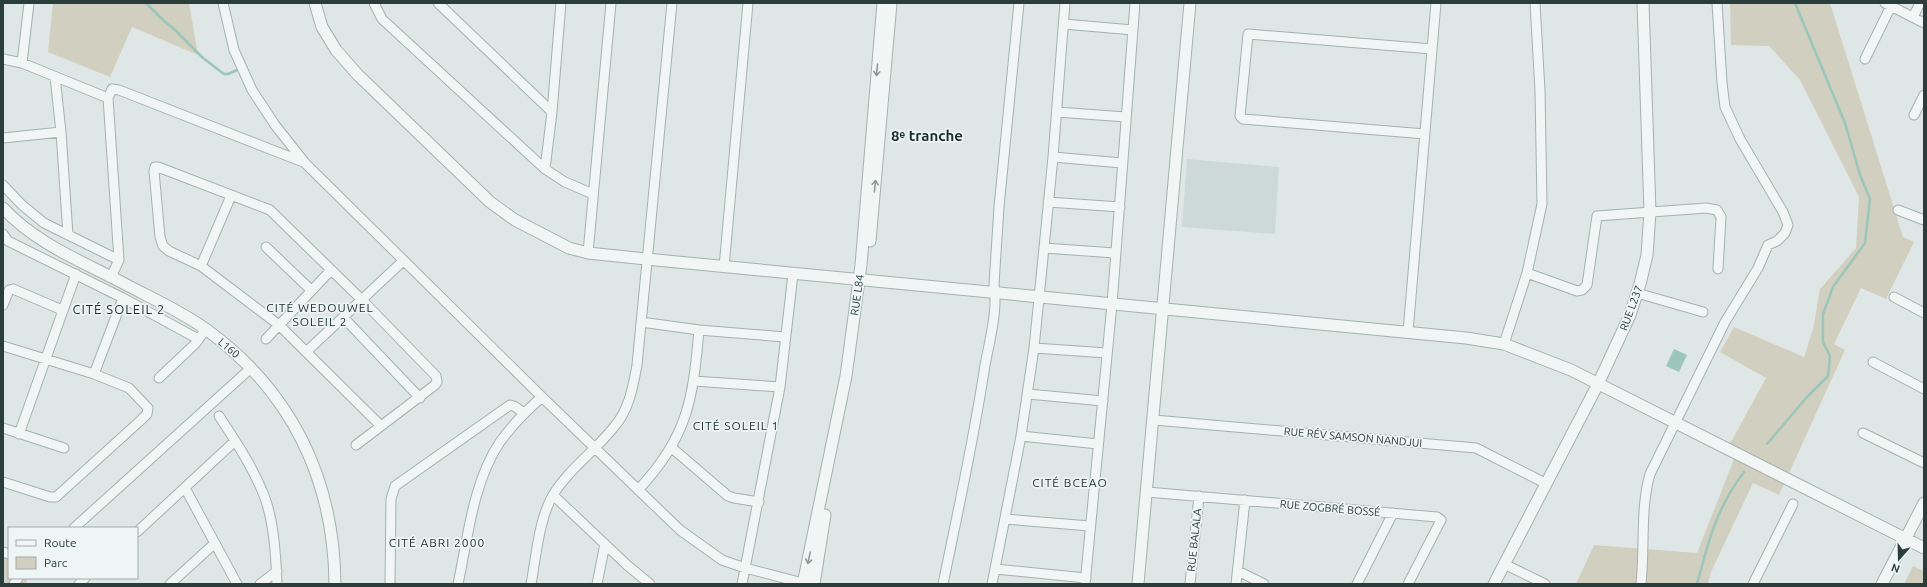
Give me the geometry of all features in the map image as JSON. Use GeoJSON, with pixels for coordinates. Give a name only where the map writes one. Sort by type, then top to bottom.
{"type":"FeatureCollection","features":[{"type":"Feature","properties":{"kind":"street"},"geometry":{"type":"LineString","coordinates":[[22,63],[29,3]]}},
{"type":"Feature","properties":{"kind":"street"},"geometry":{"type":"LineString","coordinates":[[223,3],[234,50],[252,90],[275,125],[305,163],[403,261],[680,530],[722,560],[745,568],[808,584]]}},
{"type":"Feature","properties":{"kind":"street"},"geometry":{"type":"LineString","coordinates":[[315,3],[322,27],[340,55],[358,75],[490,202],[515,220],[569,248],[588,253],[646,259],[995,294],[1408,332],[1466,338],[1504,344],[1571,370],[1924,548]]}},
{"type":"Feature","properties":{"kind":"street"},"geometry":{"type":"LineString","coordinates":[[374,3],[382,19],[544,169],[565,182],[593,194]]}},
{"type":"Feature","properties":{"kind":"street"},"geometry":{"type":"LineString","coordinates":[[438,3],[552,112]]}},
{"type":"Feature","properties":{"kind":"street"},"geometry":{"type":"LineString","coordinates":[[544,169],[552,112],[561,3]]}},
{"type":"Feature","properties":{"kind":"street"},"geometry":{"type":"LineString","coordinates":[[588,253],[611,3]]}},
{"type":"Feature","properties":{"kind":"street"},"geometry":{"type":"LineString","coordinates":[[531,584],[543,523],[553,495],[594,447],[614,427],[625,411],[633,388],[641,322],[672,3]]}},
{"type":"Feature","properties":{"kind":"street"},"geometry":{"type":"LineString","coordinates":[[724,267],[748,3]]}},
{"type":"Feature","properties":{"kind":"street","name":"RUE L84"},"geometry":{"type":"LineString","coordinates":[[862,280],[883,3]]}},
{"type":"Feature","properties":{"kind":"street","name":"RUE L84"},"geometry":{"type":"LineString","coordinates":[[808,584],[824,524],[848,407],[891,3]]}},
{"type":"Feature","properties":{"kind":"street"},"geometry":{"type":"LineString","coordinates":[[943,584],[973,441],[989,344],[995,294],[994,284],[999,207],[1019,3]]}},
{"type":"Feature","properties":{"kind":"street"},"geometry":{"type":"LineString","coordinates":[[992,584],[1021,436],[1034,348],[1053,157],[1066,3]]}},
{"type":"Feature","properties":{"kind":"street"},"geometry":{"type":"LineString","coordinates":[[995,569],[1086,581],[1112,304],[1135,3]]}},
{"type":"Feature","properties":{"kind":"street"},"geometry":{"type":"LineString","coordinates":[[1138,584],[1164,309],[1190,3]]}},
{"type":"Feature","properties":{"kind":"street"},"geometry":{"type":"LineString","coordinates":[[1408,332],[1436,3]]}},
{"type":"Feature","properties":{"kind":"street"},"geometry":{"type":"LineString","coordinates":[[1504,344],[1527,273],[1542,204],[1540,91],[1535,3]]}},
{"type":"Feature","properties":{"kind":"street","name":"RUE L237"},"geometry":{"type":"LineString","coordinates":[[1494,584],[1545,483],[1598,384],[1630,315],[1647,255],[1650,212],[1644,3]]}},
{"type":"Feature","properties":{"kind":"street"},"geometry":{"type":"LineString","coordinates":[[1641,584],[1644,563],[1645,488],[1650,474],[1725,322],[1758,268],[1768,245],[1777,241],[1785,233],[1788,225],[1783,212],[1740,139],[1725,107],[1717,3]]}},
{"type":"Feature","properties":{"kind":"street"},"geometry":{"type":"LineString","coordinates":[[1913,17],[1920,3]]}},
{"type":"Feature","properties":{"kind":"street"},"geometry":{"type":"LineString","coordinates":[[1865,59],[1888,5],[1924,23]]}},
{"type":"Feature","properties":{"kind":"street"},"geometry":{"type":"LineString","coordinates":[[1064,24],[1133,30]]}},
{"type":"Feature","properties":{"kind":"street"},"geometry":{"type":"LineString","coordinates":[[1425,134],[1243,119],[1240,116],[1248,34],[1432,49]]}},
{"type":"Feature","properties":{"kind":"street"},"geometry":{"type":"LineString","coordinates":[[3,59],[22,63],[108,98]]}},
{"type":"Feature","properties":{"kind":"street"},"geometry":{"type":"LineString","coordinates":[[54,77],[61,132],[68,235]]}},
{"type":"Feature","properties":{"kind":"street"},"geometry":{"type":"LineString","coordinates":[[111,277],[119,260],[108,98],[112,89],[119,90],[305,163]]}},
{"type":"Feature","properties":{"kind":"street"},"geometry":{"type":"LineString","coordinates":[[1914,115],[1924,95]]}},
{"type":"Feature","properties":{"kind":"street"},"geometry":{"type":"LineString","coordinates":[[1057,112],[1126,117]]}},
{"type":"Feature","properties":{"kind":"street"},"geometry":{"type":"LineString","coordinates":[[3,138],[61,132]]}},
{"type":"Feature","properties":{"kind":"street"},"geometry":{"type":"LineString","coordinates":[[1053,157],[1122,163]]}},
{"type":"Feature","properties":{"kind":"street"},"geometry":{"type":"LineString","coordinates":[[356,445],[420,398],[435,385],[437,382],[436,376],[361,299],[270,210],[158,167],[154,169],[160,237],[163,246],[169,251],[201,266],[279,325],[381,426]]}},
{"type":"Feature","properties":{"kind":"street"},"geometry":{"type":"LineString","coordinates":[[3,185],[22,205],[39,218],[68,235],[119,260]]}},
{"type":"Feature","properties":{"kind":"street"},"geometry":{"type":"LineString","coordinates":[[201,266],[231,196]]}},
{"type":"Feature","properties":{"kind":"street"},"geometry":{"type":"LineString","coordinates":[[1048,202],[1120,207]]}},
{"type":"Feature","properties":{"kind":"street","name":"L160"},"geometry":{"type":"LineString","coordinates":[[3,208],[14,220],[42,242],[165,305],[206,329],[251,368],[283,406],[301,437],[315,468],[327,506],[332,537],[335,584]]}},
{"type":"Feature","properties":{"kind":"street"},"geometry":{"type":"LineString","coordinates":[[1527,273],[1577,291],[1582,290],[1587,285],[1597,216],[1706,208],[1717,210],[1721,217],[1718,269]]}},
{"type":"Feature","properties":{"kind":"street"},"geometry":{"type":"LineString","coordinates":[[1898,210],[1924,220]]}},
{"type":"Feature","properties":{"kind":"street"},"geometry":{"type":"LineString","coordinates":[[3,234],[8,241],[124,298],[198,339]]}},
{"type":"Feature","properties":{"kind":"street"},"geometry":{"type":"LineString","coordinates":[[266,247],[311,290]]}},
{"type":"Feature","properties":{"kind":"street"},"geometry":{"type":"LineString","coordinates":[[1044,248],[1115,253]]}},
{"type":"Feature","properties":{"kind":"street"},"geometry":{"type":"LineString","coordinates":[[306,352],[403,261]]}},
{"type":"Feature","properties":{"kind":"street"},"geometry":{"type":"LineString","coordinates":[[266,339],[331,270]]}},
{"type":"Feature","properties":{"kind":"street"},"geometry":{"type":"LineString","coordinates":[[18,434],[76,274]]}},
{"type":"Feature","properties":{"kind":"street"},"geometry":{"type":"LineString","coordinates":[[742,584],[780,387],[793,274]]}},
{"type":"Feature","properties":{"kind":"street"},"geometry":{"type":"LineString","coordinates":[[3,305],[8,290],[13,289],[62,310]]}},
{"type":"Feature","properties":{"kind":"street"},"geometry":{"type":"LineString","coordinates":[[1637,293],[1703,312]]}},
{"type":"Feature","properties":{"kind":"street"},"geometry":{"type":"LineString","coordinates":[[1894,296],[1924,313]]}},
{"type":"Feature","properties":{"kind":"street"},"geometry":{"type":"LineString","coordinates":[[94,374],[124,298]]}},
{"type":"Feature","properties":{"kind":"street"},"geometry":{"type":"LineString","coordinates":[[343,317],[420,398]]}},
{"type":"Feature","properties":{"kind":"street"},"geometry":{"type":"LineString","coordinates":[[641,322],[699,330],[785,337]]}},
{"type":"Feature","properties":{"kind":"street"},"geometry":{"type":"LineString","coordinates":[[159,378],[206,329]]}},
{"type":"Feature","properties":{"kind":"street"},"geometry":{"type":"LineString","coordinates":[[638,490],[672,448],[688,410],[694,381],[699,330]]}},
{"type":"Feature","properties":{"kind":"street"},"geometry":{"type":"LineString","coordinates":[[3,346],[44,360],[94,374],[129,388],[147,405],[148,414],[56,497],[50,497],[3,482]]}},
{"type":"Feature","properties":{"kind":"street"},"geometry":{"type":"LineString","coordinates":[[1034,348],[1107,354]]}},
{"type":"Feature","properties":{"kind":"street"},"geometry":{"type":"LineString","coordinates":[[1873,362],[1924,389]]}},
{"type":"Feature","properties":{"kind":"street"},"geometry":{"type":"LineString","coordinates":[[75,527],[251,368]]}},
{"type":"Feature","properties":{"kind":"street"},"geometry":{"type":"LineString","coordinates":[[694,381],[780,387]]}},
{"type":"Feature","properties":{"kind":"street"},"geometry":{"type":"LineString","coordinates":[[1028,394],[1103,400]]}},
{"type":"Feature","properties":{"kind":"street"},"geometry":{"type":"LineString","coordinates":[[458,584],[477,496],[485,473],[500,442],[524,413],[542,397]]}},
{"type":"Feature","properties":{"kind":"street"},"geometry":{"type":"LineString","coordinates":[[390,584],[391,499],[395,486],[510,405],[524,413]]}},
{"type":"Feature","properties":{"kind":"street"},"geometry":{"type":"LineString","coordinates":[[219,416],[259,483],[266,501],[277,571],[277,584]]}},
{"type":"Feature","properties":{"kind":"street","name":"RUE RÉV SAMSON NANDJUI"},"geometry":{"type":"LineString","coordinates":[[1154,420],[1476,448],[1545,483]]}},
{"type":"Feature","properties":{"kind":"street"},"geometry":{"type":"LineString","coordinates":[[3,428],[64,448]]}},
{"type":"Feature","properties":{"kind":"street"},"geometry":{"type":"LineString","coordinates":[[1863,433],[1924,463]]}},
{"type":"Feature","properties":{"kind":"street"},"geometry":{"type":"LineString","coordinates":[[1021,436],[1098,444]]}},
{"type":"Feature","properties":{"kind":"street"},"geometry":{"type":"LineString","coordinates":[[138,531],[235,441]]}},
{"type":"Feature","properties":{"kind":"street"},"geometry":{"type":"LineString","coordinates":[[672,448],[728,496],[759,502]]}},
{"type":"Feature","properties":{"kind":"street"},"geometry":{"type":"LineString","coordinates":[[185,488],[237,584]]}},
{"type":"Feature","properties":{"kind":"street","name":"RUE ZOGBRÉ BOSSÉ"},"geometry":{"type":"LineString","coordinates":[[1147,492],[1440,518],[1408,584]]}},
{"type":"Feature","properties":{"kind":"street"},"geometry":{"type":"LineString","coordinates":[[553,495],[647,583]]}},
{"type":"Feature","properties":{"kind":"street","name":"RUE BALALA"},"geometry":{"type":"LineString","coordinates":[[1190,584],[1199,496]]}},
{"type":"Feature","properties":{"kind":"street"},"geometry":{"type":"LineString","coordinates":[[1236,584],[1244,500]]}},
{"type":"Feature","properties":{"kind":"street"},"geometry":{"type":"LineString","coordinates":[[1882,584],[1924,503]]}},
{"type":"Feature","properties":{"kind":"street"},"geometry":{"type":"LineString","coordinates":[[1757,583],[1793,504]]}},
{"type":"Feature","properties":{"kind":"street"},"geometry":{"type":"LineString","coordinates":[[1357,584],[1393,513]]}},
{"type":"Feature","properties":{"kind":"street"},"geometry":{"type":"LineString","coordinates":[[1005,519],[1090,526]]}},
{"type":"Feature","properties":{"kind":"street"},"geometry":{"type":"LineString","coordinates":[[170,584],[215,544]]}},
{"type":"Feature","properties":{"kind":"street"},"geometry":{"type":"LineString","coordinates":[[597,584],[605,544]]}},
{"type":"Feature","properties":{"kind":"street"},"geometry":{"type":"LineString","coordinates":[[1504,564],[1545,584]]}},
{"type":"Feature","properties":{"kind":"street"},"geometry":{"type":"LineString","coordinates":[[260,584],[277,571]]}},
{"type":"Feature","properties":{"kind":"street"},"geometry":{"type":"LineString","coordinates":[[1238,571],[1264,584]]}},
{"type":"Feature","properties":{"kind":"shaded area"},"geometry":{"type":"Polygon","coordinates":[[[1187,159],[1279,167],[1275,234],[1182,227],[1187,159]]]}},
{"type":"Feature","properties":{"kind":"shaded area"},"geometry":{"type":"Polygon","coordinates":[[[1674,349],[1687,355],[1679,372],[1666,366],[1674,349]]]}},
{"type":"Feature","properties":{"kind":"green space"},"geometry":{"type":"Polygon","coordinates":[[[53,3],[189,3],[198,55],[132,27],[110,77],[48,52],[53,3]]]}},
{"type":"Feature","properties":{"kind":"green space"},"geometry":{"type":"Polygon","coordinates":[[[1730,3],[1830,3],[1903,237],[1914,242],[1886,299],[1861,288],[1834,344],[1845,350],[1779,495],[1753,483],[1711,572],[1708,584],[1576,584],[1594,545],[1697,553],[1734,459],[1720,452],[1732,440],[1766,378],[1720,352],[1734,327],[1804,357],[1813,329],[1820,289],[1856,248],[1859,197],[1800,80],[1769,46],[1731,45],[1730,3]]]}},
{"type":"Feature","properties":{"kind":"green space"},"geometry":{"type":"Polygon","coordinates":[[[3,546],[8,548],[8,579],[28,579],[26,584],[3,584],[3,546]]]}},
{"type":"Feature","properties":{"kind":"green space"},"geometry":{"type":"Polygon","coordinates":[[[1913,566],[1924,571],[1924,584],[1904,584],[1913,566]]]}},
{"type":"Feature","properties":{"kind":"waterway"},"geometry":{"type":"LineString","coordinates":[[146,3],[203,58],[224,74],[237,70]]}},
{"type":"Feature","properties":{"kind":"waterway"},"geometry":{"type":"LineString","coordinates":[[1767,444],[1807,397],[1828,376],[1830,356],[1823,342],[1823,314],[1833,287],[1865,243],[1870,199],[1860,175],[1845,123],[1795,3]]}},
{"type":"Feature","properties":{"kind":"waterway"},"geometry":{"type":"LineString","coordinates":[[1697,584],[1714,525],[1727,498],[1744,472]]}},
{"type":"Feature","properties":{"kind":"district","name":"8ᵉ tranche"},"geometry":{"type":"Point","coordinates":[927,136]}},
{"type":"Feature","properties":{"kind":"district","name":"CITÉ SOLEIL 2"},"geometry":{"type":"Point","coordinates":[119,309]}},
{"type":"Feature","properties":{"kind":"district","name":"CITÉ WEDOUWEL SOLEIL 2"},"geometry":{"type":"Point","coordinates":[320,315]}},
{"type":"Feature","properties":{"kind":"district","name":"CITÉ SOLEIL 1"},"geometry":{"type":"Point","coordinates":[736,426]}},
{"type":"Feature","properties":{"kind":"district","name":"CITÉ BCEAO"},"geometry":{"type":"Point","coordinates":[1070,483]}},
{"type":"Feature","properties":{"kind":"district","name":"CITÉ ABRI 2000"},"geometry":{"type":"Point","coordinates":[437,543]}}]}
